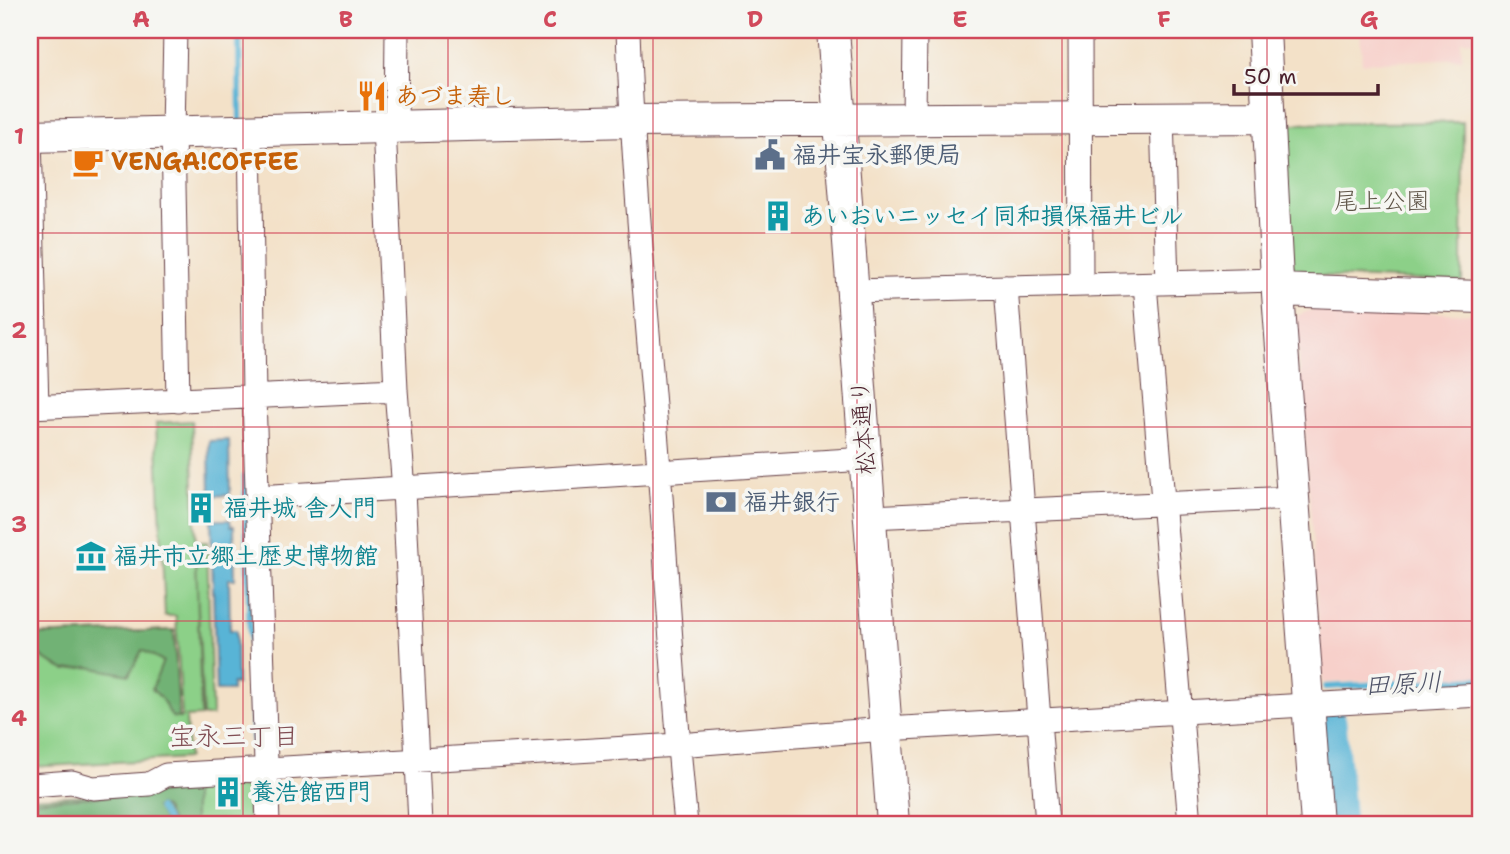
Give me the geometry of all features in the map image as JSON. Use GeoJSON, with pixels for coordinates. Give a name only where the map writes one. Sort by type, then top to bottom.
{"type":"FeatureCollection","features":[{"type":"Feature","properties":{"kind":"street"},"geometry":{"type":"LineString","coordinates":[[175,30],[173,131],[178,401]]}},
{"type":"Feature","properties":{"kind":"street"},"geometry":{"type":"LineString","coordinates":[[397,30],[390,126],[396,390],[404,490],[420,824]]}},
{"type":"Feature","properties":{"kind":"street"},"geometry":{"type":"LineString","coordinates":[[628,30],[631,121],[686,824]]}},
{"type":"Feature","properties":{"kind":"street","name":"松本通り"},"geometry":{"type":"LineString","coordinates":[[834,30],[893,824]]}},
{"type":"Feature","properties":{"kind":"street"},"geometry":{"type":"LineString","coordinates":[[914,118],[915,30]]}},
{"type":"Feature","properties":{"kind":"street"},"geometry":{"type":"LineString","coordinates":[[1080,30],[1081,285]]}},
{"type":"Feature","properties":{"kind":"street"},"geometry":{"type":"LineString","coordinates":[[1264,30],[1277,285],[1317,824]]}},
{"type":"Feature","properties":{"kind":"street"},"geometry":{"type":"LineString","coordinates":[[1162,116],[1156,284],[1164,503],[1190,824]]}},
{"type":"Feature","properties":{"kind":"street"},"geometry":{"type":"LineString","coordinates":[[396,390],[33,407],[30,136],[631,121],[1269,117]]}},
{"type":"Feature","properties":{"kind":"street"},"geometry":{"type":"LineString","coordinates":[[241,130],[258,497],[268,824]]}},
{"type":"Feature","properties":{"kind":"street"},"geometry":{"type":"LineString","coordinates":[[853,291],[1081,285],[1277,285],[1480,298]]}},
{"type":"Feature","properties":{"kind":"street"},"geometry":{"type":"LineString","coordinates":[[1006,287],[1047,824]]}},
{"type":"Feature","properties":{"kind":"street"},"geometry":{"type":"LineString","coordinates":[[258,497],[404,490],[866,458]]}},
{"type":"Feature","properties":{"kind":"street"},"geometry":{"type":"LineString","coordinates":[[870,517],[1293,498]]}},
{"type":"Feature","properties":{"kind":"street"},"geometry":{"type":"LineString","coordinates":[[30,785],[72,782],[93,788],[149,784],[166,775],[678,745],[886,729],[1480,695]]}},
{"type":"Feature","properties":{"kind":"shaded area"},"geometry":{"type":"Polygon","coordinates":[[[1360,30],[1480,30],[1480,40],[1461,41],[1462,58],[1362,63],[1360,30]]]}},
{"type":"Feature","properties":{"kind":"shaded area"},"geometry":{"type":"Polygon","coordinates":[[[1314,309],[1480,314],[1480,676],[1323,683],[1296,316],[1314,309]]]}},
{"type":"Feature","properties":{"kind":"green space","name":"尾上公園"},"geometry":{"type":"Polygon","coordinates":[[[1463,122],[1462,282],[1302,275],[1290,264],[1281,124],[1463,122]]]}},
{"type":"Feature","properties":{"kind":"green space"},"geometry":{"type":"Polygon","coordinates":[[[192,421],[201,716],[186,717],[188,758],[30,767],[30,635],[174,630],[179,718],[182,717],[176,616],[165,616],[156,423],[192,421]]]}},
{"type":"Feature","properties":{"kind":"green space"},"geometry":{"type":"Polygon","coordinates":[[[195,542],[207,542],[212,716],[203,716],[195,542]]]}},
{"type":"Feature","properties":{"kind":"green space"},"geometry":{"type":"Polygon","coordinates":[[[174,630],[179,718],[172,717],[152,689],[163,661],[142,650],[129,675],[88,667],[65,670],[45,660],[30,644],[30,635],[174,630]]]}},
{"type":"Feature","properties":{"kind":"green space"},"geometry":{"type":"Polygon","coordinates":[[[248,787],[249,824],[30,824],[30,798],[248,787]]]}},
{"type":"Feature","properties":{"kind":"green space"},"geometry":{"type":"Polygon","coordinates":[[[194,791],[194,824],[172,824],[165,809],[159,805],[156,808],[166,824],[89,823],[48,813],[30,815],[30,801],[194,791]]]}},
{"type":"Feature","properties":{"kind":"water"},"geometry":{"type":"Polygon","coordinates":[[[229,440],[230,495],[210,496],[209,441],[229,440]]]}},
{"type":"Feature","properties":{"kind":"water"},"geometry":{"type":"Polygon","coordinates":[[[211,520],[230,520],[231,526],[234,526],[235,579],[229,579],[230,630],[236,630],[237,684],[232,684],[232,691],[216,691],[211,520]]]}},
{"type":"Feature","properties":{"kind":"waterway"},"geometry":{"type":"LineString","coordinates":[[239,30],[240,123]]}},
{"type":"Feature","properties":{"kind":"waterway"},"geometry":{"type":"LineString","coordinates":[[245,476],[256,824]]}},
{"type":"Feature","properties":{"kind":"waterway","name":"田原川"},"geometry":{"type":"LineString","coordinates":[[1326,687],[1480,679]]}},
{"type":"Feature","properties":{"kind":"waterway","name":"田原川"},"geometry":{"type":"LineString","coordinates":[[1329,722],[1338,824]]}},
{"type":"Feature","properties":{"kind":"waterway"},"geometry":{"type":"LineString","coordinates":[[159,808],[169,824]]}},
{"type":"Feature","properties":{"kind":"place","name":"あづま寿し"},"geometry":{"type":"Point","coordinates":[372,96]}},
{"type":"Feature","properties":{"kind":"place","name":"福井宝永郵便局"},"geometry":{"type":"Point","coordinates":[770,155]}},
{"type":"Feature","properties":{"kind":"place","name":"VENGA!COFFEE"},"geometry":{"type":"Point","coordinates":[88,162]}},
{"type":"Feature","properties":{"kind":"place","name":"あいおいニッセイ同和損保福井ビル"},"geometry":{"type":"Point","coordinates":[778,216]}},
{"type":"Feature","properties":{"kind":"place","name":"福井銀行"},"geometry":{"type":"Point","coordinates":[721,502]}},
{"type":"Feature","properties":{"kind":"place","name":"福井城 舎人門"},"geometry":{"type":"Point","coordinates":[201,508]}},
{"type":"Feature","properties":{"kind":"place","name":"福井市立郷土歴史博物館"},"geometry":{"type":"Point","coordinates":[91,556]}},
{"type":"Feature","properties":{"kind":"place","name":"養浩館西門"},"geometry":{"type":"Point","coordinates":[228,792]}},
{"type":"Feature","properties":{"kind":"district","name":"宝永三丁目"},"geometry":{"type":"Point","coordinates":[234,735]}}]}
